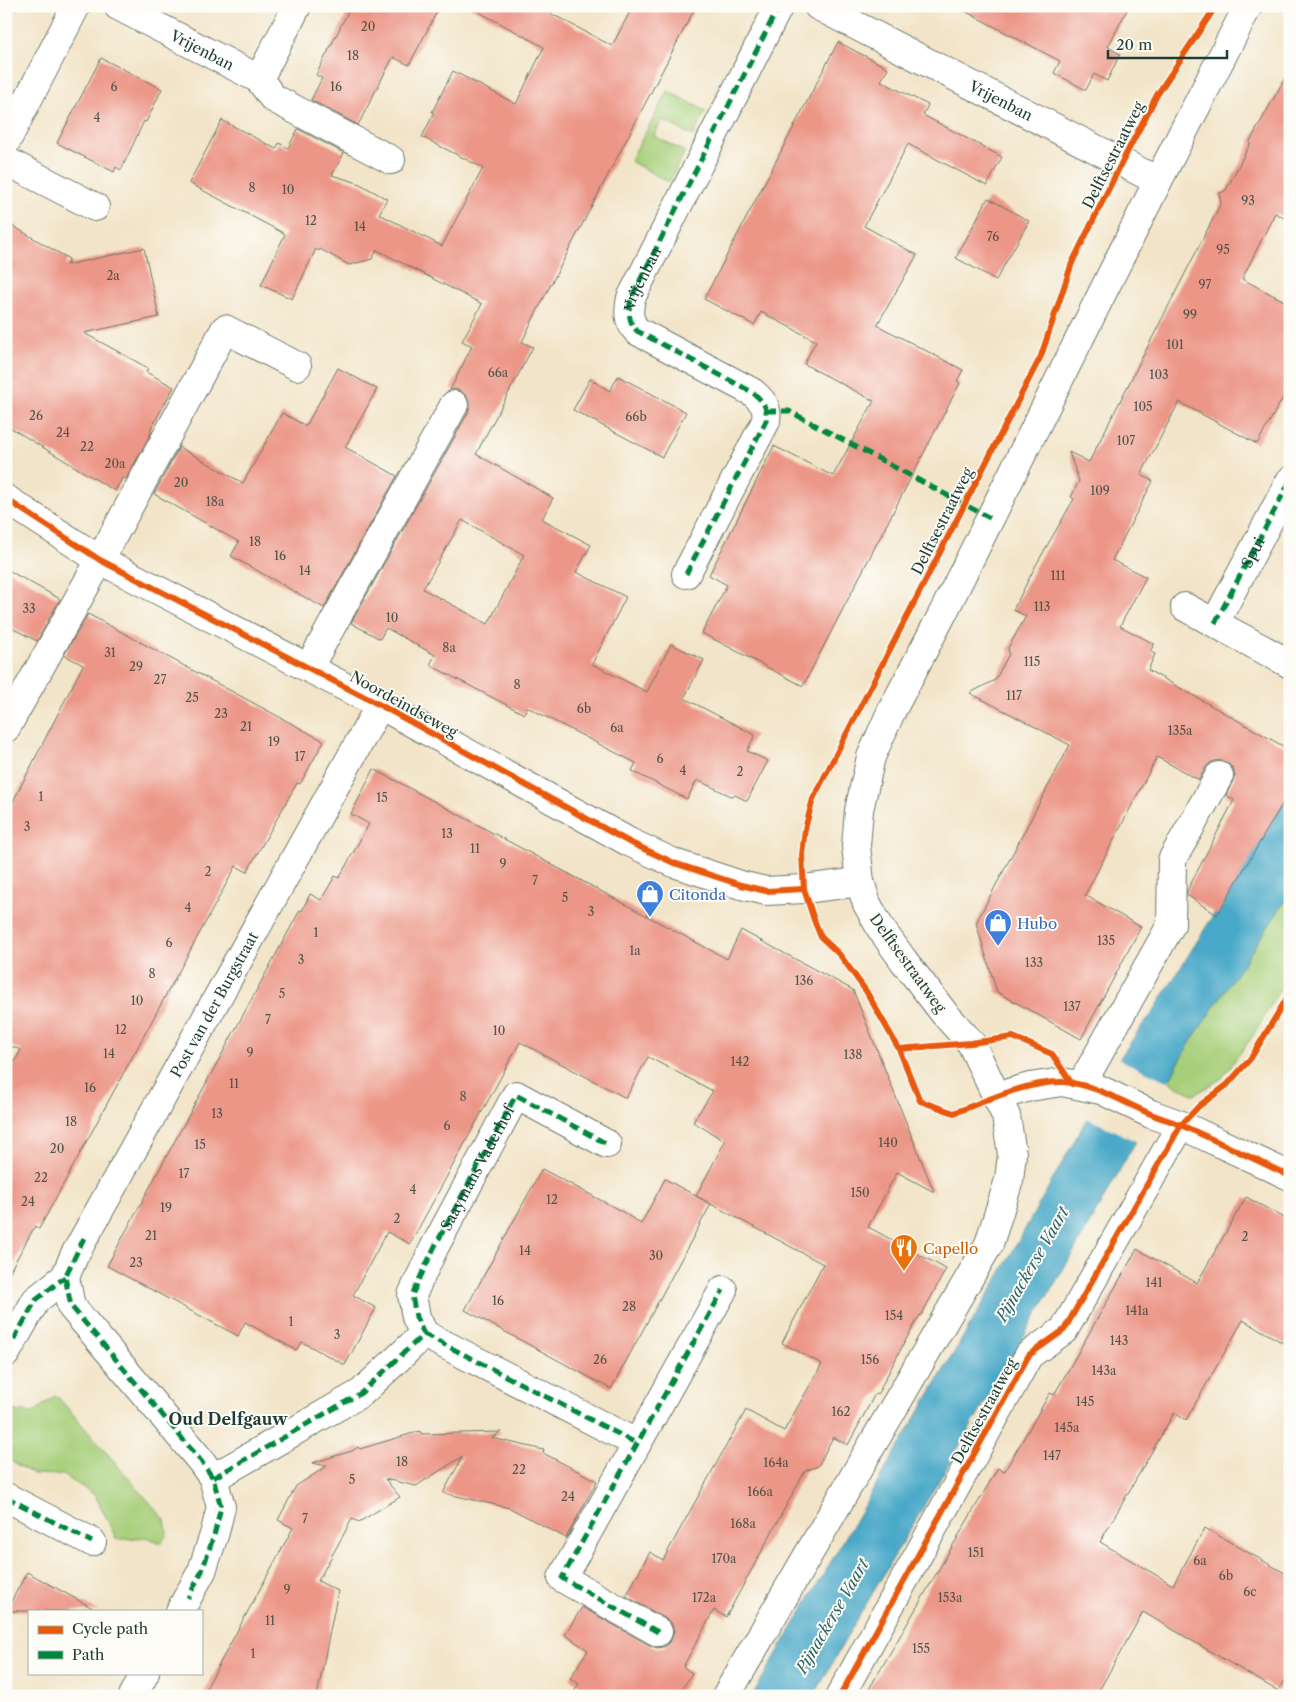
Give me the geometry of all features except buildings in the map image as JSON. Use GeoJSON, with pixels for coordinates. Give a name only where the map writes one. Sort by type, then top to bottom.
{"type":"FeatureCollection","features":[{"type":"Feature","properties":{"kind":"street"},"geometry":{"type":"LineString","coordinates":[[6,142],[76,6]]}},
{"type":"Feature","properties":{"kind":"street","name":"Vrijenban"},"geometry":{"type":"LineString","coordinates":[[118,6],[259,79],[274,98],[391,160]]}},
{"type":"Feature","properties":{"kind":"street"},"geometry":{"type":"LineString","coordinates":[[259,79],[297,6]]}},
{"type":"Feature","properties":{"kind":"street","name":"Vrijenban"},"geometry":{"type":"LineString","coordinates":[[686,574],[766,421],[767,411],[763,402],[752,392],[637,331],[631,324],[628,312],[630,298],[779,6]]}},
{"type":"Feature","properties":{"kind":"street","name":"Vrijenban"},"geometry":{"type":"LineString","coordinates":[[818,6],[1158,181]]}},
{"type":"Feature","properties":{"kind":"street","name":"Delftsestraatweg"},"geometry":{"type":"LineString","coordinates":[[726,1696],[990,1244],[1009,1180],[1012,1154],[1006,1116],[971,1043],[944,1013],[880,929],[867,904],[860,882],[856,846],[859,810],[871,757],[891,712],[944,611],[1158,181],[1248,6]]}},
{"type":"Feature","properties":{"kind":"street"},"geometry":{"type":"LineString","coordinates":[[6,162],[95,207]]}},
{"type":"Feature","properties":{"kind":"street"},"geometry":{"type":"LineString","coordinates":[[6,728],[100,560],[225,329],[297,366]]}},
{"type":"Feature","properties":{"kind":"street"},"geometry":{"type":"LineString","coordinates":[[309,667],[454,405]]}},
{"type":"Feature","properties":{"kind":"street","name":"Spui"},"geometry":{"type":"LineString","coordinates":[[1215,623],[1290,481]]}},
{"type":"Feature","properties":{"kind":"street","name":"Noordeindseweg"},"geometry":{"type":"LineString","coordinates":[[6,499],[100,560],[309,667],[629,842],[674,863],[741,885],[766,891],[860,882]]}},
{"type":"Feature","properties":{"kind":"street"},"geometry":{"type":"LineString","coordinates":[[1185,607],[1290,664]]}},
{"type":"Feature","properties":{"kind":"street","name":"Post van der Burgstraat"},"geometry":{"type":"LineString","coordinates":[[64,1277],[380,705]]}},
{"type":"Feature","properties":{"kind":"street"},"geometry":{"type":"LineString","coordinates":[[1091,1088],[1171,924],[1172,860],[1219,776]]}},
{"type":"Feature","properties":{"kind":"street"},"geometry":{"type":"LineString","coordinates":[[997,1096],[1062,1082],[1091,1088],[1181,1125],[1290,1176]]}},
{"type":"Feature","properties":{"kind":"street","name":"Saaymans Vaderhof"},"geometry":{"type":"LineString","coordinates":[[424,1334],[416,1317],[412,1295],[434,1248],[516,1095],[607,1144]]}},
{"type":"Feature","properties":{"kind":"street","name":"Delftsestraatweg"},"geometry":{"type":"LineString","coordinates":[[840,1696],[1029,1355],[1064,1330],[1181,1125]]}},
{"type":"Feature","properties":{"kind":"street"},"geometry":{"type":"LineString","coordinates":[[6,1354],[36,1300],[64,1277],[71,1306],[201,1461],[213,1478],[221,1507],[215,1532],[202,1571],[181,1610]]}},
{"type":"Feature","properties":{"kind":"street"},"geometry":{"type":"LineString","coordinates":[[658,1632],[562,1578],[722,1290]]}},
{"type":"Feature","properties":{"kind":"street"},"geometry":{"type":"LineString","coordinates":[[213,1478],[361,1394],[424,1334],[636,1443]]}},
{"type":"Feature","properties":{"kind":"street"},"geometry":{"type":"LineString","coordinates":[[6,1497],[92,1542]]}},
{"type":"Feature","properties":{"kind":"street"},"geometry":{"type":"LineString","coordinates":[[133,1696],[144,1674]]}},
{"type":"Feature","properties":{"kind":"green space"},"geometry":{"type":"Polygon","coordinates":[[[668,91],[706,111],[693,136],[662,120],[654,136],[685,152],[669,182],[630,161],[668,91]]]}},
{"type":"Feature","properties":{"kind":"green space"},"geometry":{"type":"Polygon","coordinates":[[[1290,894],[1290,971],[1256,1031],[1222,1078],[1194,1095],[1170,1082],[1191,1041],[1290,894]]]}},
{"type":"Feature","properties":{"kind":"green space"},"geometry":{"type":"Polygon","coordinates":[[[56,1395],[165,1520],[167,1534],[161,1543],[145,1537],[117,1540],[95,1495],[63,1475],[33,1474],[6,1458],[6,1410],[33,1413],[56,1395]]]}},
{"type":"Feature","properties":{"kind":"water","name":"Pijnackerse Vaart"},"geometry":{"type":"Polygon","coordinates":[[[1290,792],[1290,894],[1191,1041],[1171,1077],[1165,1083],[1135,1139],[1135,1143],[1077,1246],[814,1696],[752,1696],[992,1288],[1089,1118],[1122,1055],[1145,1021],[1150,1017],[1290,792]]]}},
{"type":"Feature","properties":{"kind":"pier"},"geometry":{"type":"Polygon","coordinates":[[[1118,1059],[1169,1082],[1136,1141],[1087,1118],[1118,1059]]]}},
{"type":"Feature","properties":{"kind":"marked path"},"geometry":{"type":"LineString","coordinates":[[686,574],[766,421],[766,412],[762,401],[752,392],[637,331],[630,320],[630,303],[779,6]]}},
{"type":"Feature","properties":{"kind":"marked path"},"geometry":{"type":"LineString","coordinates":[[767,411],[789,411],[990,518]]}},
{"type":"Feature","properties":{"kind":"marked path"},"geometry":{"type":"LineString","coordinates":[[1215,623],[1290,481]]}},
{"type":"Feature","properties":{"kind":"marked path"},"geometry":{"type":"LineString","coordinates":[[213,1478],[361,1393],[424,1334],[416,1317],[412,1295],[434,1248],[516,1095],[607,1144]]}},
{"type":"Feature","properties":{"kind":"marked path"},"geometry":{"type":"LineString","coordinates":[[84,1238],[65,1277],[71,1306],[201,1461],[213,1478],[221,1507],[202,1571],[188,1598]]}},
{"type":"Feature","properties":{"kind":"marked path"},"geometry":{"type":"LineString","coordinates":[[6,1353],[36,1300],[65,1277]]}},
{"type":"Feature","properties":{"kind":"marked path"},"geometry":{"type":"LineString","coordinates":[[658,1632],[562,1578],[723,1290]]}},
{"type":"Feature","properties":{"kind":"marked path"},"geometry":{"type":"LineString","coordinates":[[424,1334],[636,1443]]}},
{"type":"Feature","properties":{"kind":"marked path"},"geometry":{"type":"LineString","coordinates":[[6,1497],[92,1542]]}},
{"type":"Feature","properties":{"kind":"cycle path"},"geometry":{"type":"LineString","coordinates":[[1216,6],[1157,95],[1122,162],[1072,263],[1041,356],[813,799],[805,829],[802,855],[804,889],[821,937],[840,955],[866,991],[899,1049],[920,1101],[954,1113],[1021,1088],[1050,1083],[1075,1083],[1108,1094],[1155,1116],[1179,1124],[1290,1176]]}},
{"type":"Feature","properties":{"kind":"cycle path"},"geometry":{"type":"LineString","coordinates":[[6,499],[100,560],[380,705],[629,842],[674,863],[741,885],[766,891],[804,889]]}},
{"type":"Feature","properties":{"kind":"cycle path"},"geometry":{"type":"LineString","coordinates":[[840,1696],[1029,1355],[1064,1330],[1181,1125],[1199,1106],[1227,1085],[1251,1058],[1290,993]]}},
{"type":"Feature","properties":{"kind":"cycle path"},"geometry":{"type":"LineString","coordinates":[[899,1049],[971,1043],[1013,1037],[1052,1054],[1072,1084]]}},
{"type":"Feature","properties":{"kind":"place","name":"Citonda"},"geometry":{"type":"Point","coordinates":[650,918]}},
{"type":"Feature","properties":{"kind":"place","name":"Hubo"},"geometry":{"type":"Point","coordinates":[998,947]}},
{"type":"Feature","properties":{"kind":"place","name":"Capello"},"geometry":{"type":"Point","coordinates":[904,1272]}},
{"type":"Feature","properties":{"kind":"district","name":"Oud Delfgauw"},"geometry":{"type":"Point","coordinates":[228,1419]}}]}
